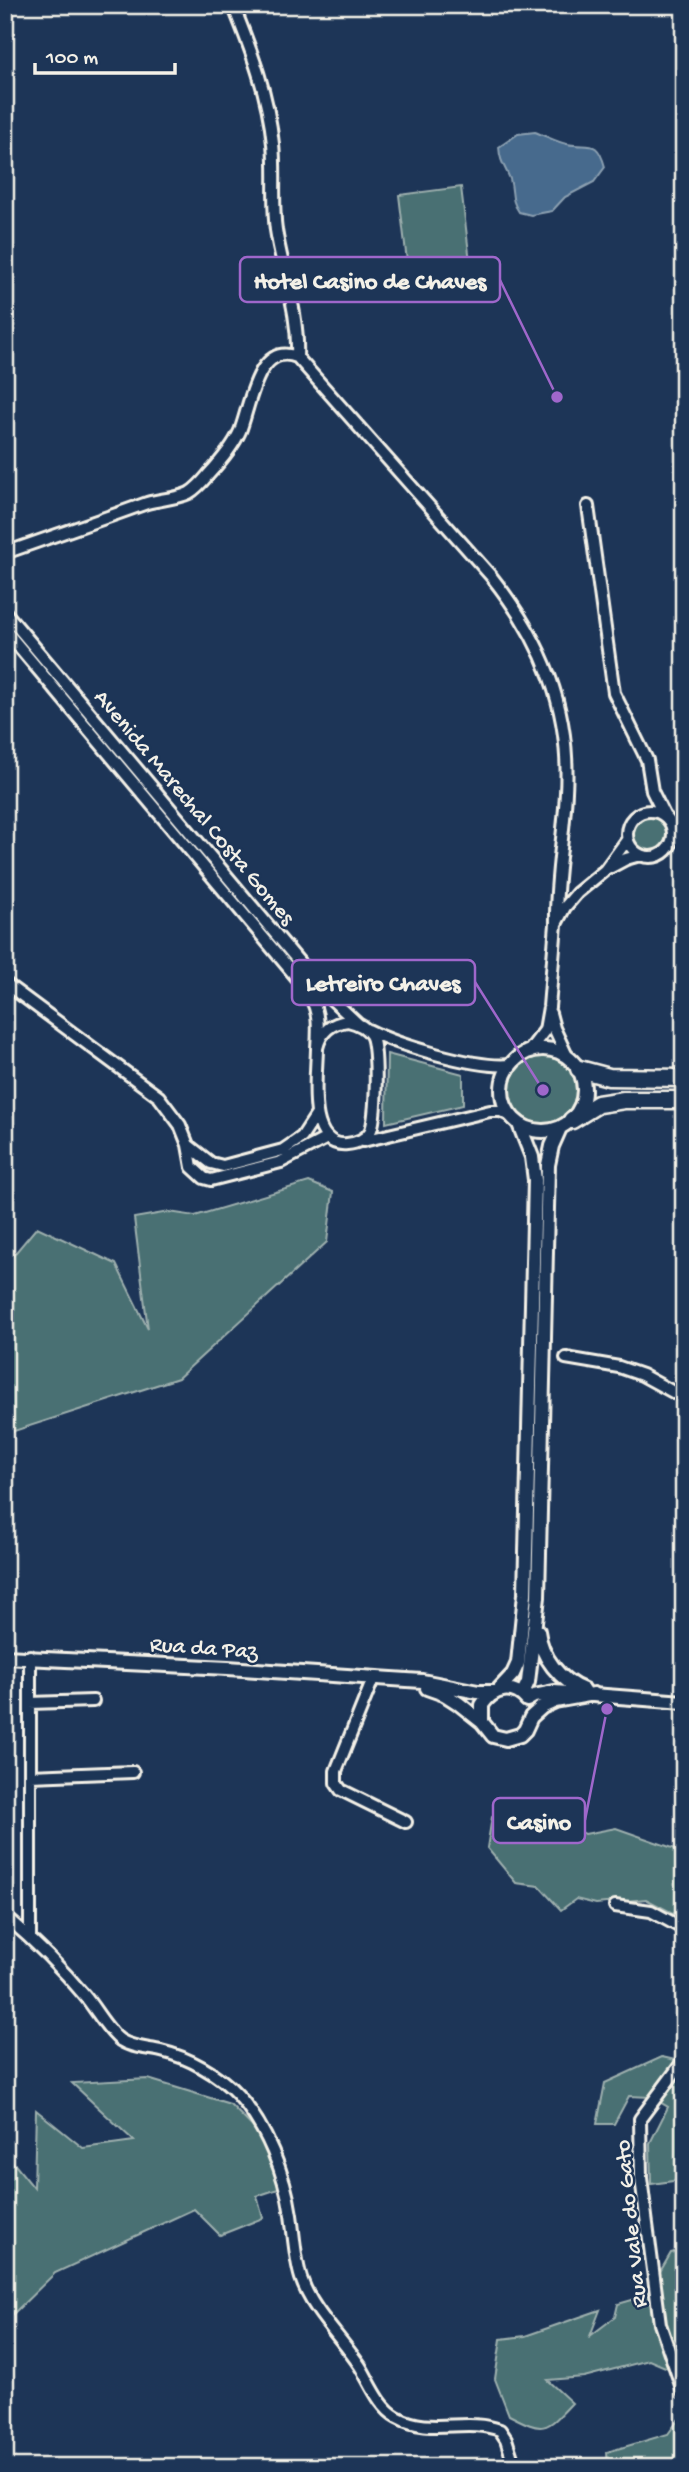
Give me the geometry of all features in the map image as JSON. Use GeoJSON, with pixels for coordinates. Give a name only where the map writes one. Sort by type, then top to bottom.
{"type":"FeatureCollection","features":[{"type":"Feature","properties":{"kind":"highway"},"geometry":{"type":"LineString","coordinates":[[579,1069],[609,1077],[684,1078]]}},
{"type":"Feature","properties":{"kind":"highway"},"geometry":{"type":"LineString","coordinates":[[566,1124],[598,1104],[624,1100],[684,1100]]}},
{"type":"Feature","properties":{"kind":"main road"},"geometry":{"type":"LineString","coordinates":[[482,1722],[482,1704],[513,1674],[518,1663],[525,1594],[535,1180],[532,1157],[515,1120],[505,1106],[502,1083],[510,1065],[529,1051],[551,1049],[567,1056],[579,1069],[584,1084],[583,1100],[552,1146],[548,1166],[536,1614],[525,1697],[531,1717]]}},
{"type":"Feature","properties":{"kind":"main road"},"geometry":{"type":"LineString","coordinates":[[515,1120],[531,1129],[544,1131],[566,1124]]}},
{"type":"Feature","properties":{"kind":"main road"},"geometry":{"type":"LineString","coordinates":[[536,1614],[539,1640],[554,1668],[574,1686],[594,1694]]}},
{"type":"Feature","properties":{"kind":"main road","name":"Rua da Paz"},"geometry":{"type":"LineString","coordinates":[[5,1657],[30,1656],[400,1681]]}},
{"type":"Feature","properties":{"kind":"main road"},"geometry":{"type":"LineString","coordinates":[[400,1681],[422,1681],[478,1692],[515,1690],[525,1697],[554,1692],[684,1702]]}},
{"type":"Feature","properties":{"kind":"main road"},"geometry":{"type":"LineString","coordinates":[[400,1681],[443,1694],[482,1722],[493,1735],[506,1739],[514,1738],[525,1730],[531,1717],[542,1707],[555,1701],[594,1694]]}},
{"type":"Feature","properties":{"kind":"street"},"geometry":{"type":"LineString","coordinates":[[233,5],[267,99],[273,147],[275,221],[298,331],[297,357]]}},
{"type":"Feature","properties":{"kind":"street"},"geometry":{"type":"LineString","coordinates":[[5,553],[155,501],[193,491],[224,456],[240,432],[248,400],[261,372],[279,355],[297,357],[513,604],[533,635],[558,700],[566,790],[555,900],[556,924],[545,1030],[529,1051]]}},
{"type":"Feature","properties":{"kind":"street"},"geometry":{"type":"LineString","coordinates":[[556,924],[565,906],[576,893],[605,870],[640,855],[656,857],[672,843],[673,829],[652,790],[647,760],[614,693],[588,506]]}},
{"type":"Feature","properties":{"kind":"street","name":"Avenida Marechal Costa Gomes"},"geometry":{"type":"LineString","coordinates":[[5,612],[336,1005],[362,1026]]}},
{"type":"Feature","properties":{"kind":"street","name":"Avenida Marechal Costa Gomes"},"geometry":{"type":"LineString","coordinates":[[5,630],[309,994],[319,1019],[317,1114]]}},
{"type":"Feature","properties":{"kind":"street"},"geometry":{"type":"LineString","coordinates":[[640,855],[631,848],[627,840],[627,828],[652,790]]}},
{"type":"Feature","properties":{"kind":"street"},"geometry":{"type":"LineString","coordinates":[[637,814],[650,810],[664,815]]}},
{"type":"Feature","properties":{"kind":"street"},"geometry":{"type":"LineString","coordinates":[[614,824],[627,828]]}},
{"type":"Feature","properties":{"kind":"street"},"geometry":{"type":"LineString","coordinates":[[605,870],[627,840]]}},
{"type":"Feature","properties":{"kind":"street"},"geometry":{"type":"LineString","coordinates":[[5,983],[159,1097],[180,1125],[188,1145],[192,1167],[205,1178],[211,1180],[281,1162],[327,1138]]}},
{"type":"Feature","properties":{"kind":"street"},"geometry":{"type":"LineString","coordinates":[[549,1007],[554,1028],[567,1056]]}},
{"type":"Feature","properties":{"kind":"street"},"geometry":{"type":"LineString","coordinates":[[317,1048],[319,1038],[329,1026],[338,1022],[362,1026],[385,1038],[417,1048],[487,1065],[510,1065]]}},
{"type":"Feature","properties":{"kind":"street"},"geometry":{"type":"LineString","coordinates":[[356,1143],[365,1138],[374,1122],[374,1044],[362,1026]]}},
{"type":"Feature","properties":{"kind":"street"},"geometry":{"type":"LineString","coordinates":[[317,1114],[321,1130],[327,1138],[342,1145],[491,1111],[501,1111],[515,1120]]}},
{"type":"Feature","properties":{"kind":"street"},"geometry":{"type":"LineString","coordinates":[[188,1145],[204,1159],[223,1166],[284,1150],[302,1137],[317,1114]]}},
{"type":"Feature","properties":{"kind":"street"},"geometry":{"type":"LineString","coordinates":[[566,1358],[642,1374],[684,1398]]}},
{"type":"Feature","properties":{"kind":"street"},"geometry":{"type":"LineString","coordinates":[[30,1656],[30,1938]]}},
{"type":"Feature","properties":{"kind":"street"},"geometry":{"type":"LineString","coordinates":[[373,1679],[336,1771],[336,1783],[341,1790],[405,1822]]}},
{"type":"Feature","properties":{"kind":"street"},"geometry":{"type":"LineString","coordinates":[[30,1703],[93,1701]]}},
{"type":"Feature","properties":{"kind":"street"},"geometry":{"type":"LineString","coordinates":[[30,1776],[134,1772]]}},
{"type":"Feature","properties":{"kind":"street"},"geometry":{"type":"LineString","coordinates":[[615,1906],[652,1911],[684,1929]]}},
{"type":"Feature","properties":{"kind":"street"},"geometry":{"type":"LineString","coordinates":[[5,1916],[78,1988],[122,2041],[164,2051],[214,2075],[237,2094],[257,2120],[285,2192],[300,2276],[307,2294],[342,2339],[383,2405],[394,2415],[413,2425],[429,2428],[476,2424],[500,2430],[506,2439],[515,2467]]}},
{"type":"Feature","properties":{"kind":"street","name":"Rua Vale do Gato"},"geometry":{"type":"LineString","coordinates":[[684,2060],[640,2119],[641,2178],[660,2324],[684,2394]]}},
{"type":"Feature","properties":{"kind":"green space"},"geometry":{"type":"Polygon","coordinates":[[[461,187],[472,278],[410,286],[399,195],[461,187]]]}},
{"type":"Feature","properties":{"kind":"green space"},"geometry":{"type":"Polygon","coordinates":[[[650,817],[662,822],[667,834],[662,846],[650,851],[638,846],[633,834],[638,822],[650,817]]]}},
{"type":"Feature","properties":{"kind":"green space"},"geometry":{"type":"Polygon","coordinates":[[[387,1054],[463,1074],[463,1105],[386,1123],[387,1054]]]}},
{"type":"Feature","properties":{"kind":"green space"},"geometry":{"type":"Polygon","coordinates":[[[549,1057],[567,1066],[574,1077],[574,1103],[567,1114],[556,1121],[537,1123],[519,1114],[512,1103],[510,1084],[519,1066],[530,1059],[549,1057]]]}},
{"type":"Feature","properties":{"kind":"green space"},"geometry":{"type":"Polygon","coordinates":[[[309,1182],[333,1192],[327,1242],[178,1378],[5,1434],[5,1256],[12,1257],[37,1227],[116,1264],[148,1329],[134,1218],[169,1212],[195,1216],[309,1182]]]}},
{"type":"Feature","properties":{"kind":"green space"},"geometry":{"type":"Polygon","coordinates":[[[524,1807],[585,1834],[616,1828],[684,1852],[684,1919],[646,1899],[596,1904],[576,1899],[561,1910],[539,1886],[516,1883],[487,1848],[492,1817],[524,1807]]]}},
{"type":"Feature","properties":{"kind":"green space"},"geometry":{"type":"Polygon","coordinates":[[[662,2057],[684,2062],[684,2172],[673,2181],[651,2184],[650,2143],[668,2107],[651,2097],[629,2096],[614,2124],[597,2124],[605,2083],[662,2057]]]}},
{"type":"Feature","properties":{"kind":"green space"},"geometry":{"type":"Polygon","coordinates":[[[148,2079],[230,2104],[273,2148],[278,2189],[257,2196],[263,2218],[220,2235],[194,2209],[55,2273],[11,2316],[5,2246],[5,2157],[7,2155],[34,2188],[36,2110],[83,2148],[134,2141],[72,2083],[148,2079]]]}},
{"type":"Feature","properties":{"kind":"green space"},"geometry":{"type":"Polygon","coordinates":[[[684,2250],[684,2375],[649,2360],[584,2377],[547,2380],[572,2403],[556,2420],[537,2427],[509,2415],[495,2379],[501,2339],[525,2336],[600,2310],[590,2336],[615,2317],[618,2304],[646,2296],[671,2253],[684,2250]]]}},
{"type":"Feature","properties":{"kind":"green space"},"geometry":{"type":"Polygon","coordinates":[[[684,2412],[684,2467],[608,2467],[607,2452],[668,2434],[684,2412]]]}},
{"type":"Feature","properties":{"kind":"water"},"geometry":{"type":"Polygon","coordinates":[[[535,132],[563,143],[595,148],[599,151],[605,167],[594,182],[565,197],[552,211],[531,215],[519,212],[516,207],[499,147],[518,134],[535,132]]]}},
{"type":"Feature","properties":{"kind":"place","name":"Hotel Casino de Chaves"},"geometry":{"type":"Point","coordinates":[557,397]}},
{"type":"Feature","properties":{"kind":"place","name":"Letreiro Chaves"},"geometry":{"type":"Point","coordinates":[543,1090]}},
{"type":"Feature","properties":{"kind":"place","name":"Casino"},"geometry":{"type":"Point","coordinates":[607,1709]}}]}
